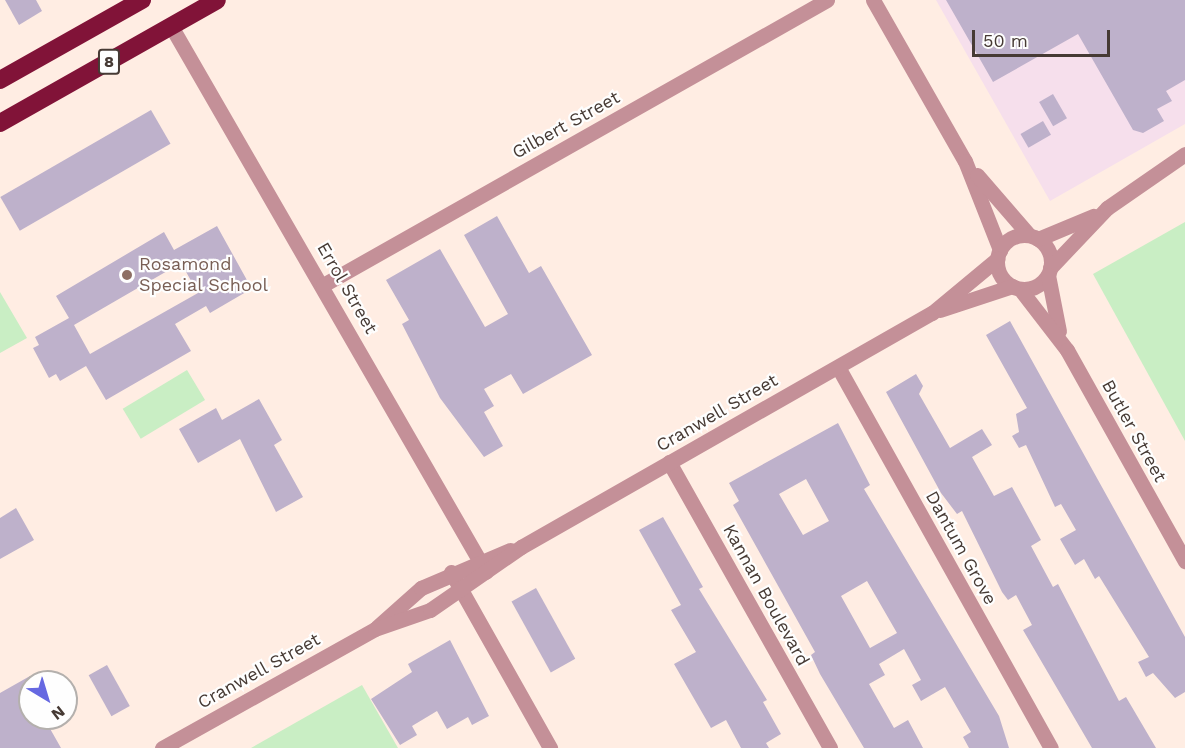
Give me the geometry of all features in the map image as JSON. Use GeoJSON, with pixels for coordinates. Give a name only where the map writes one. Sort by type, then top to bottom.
{"type":"FeatureCollection","features":[{"type":"Feature","properties":{"kind":"highway","name":"8"},"geometry":{"type":"LineString","coordinates":[[0,80],[142,0]]}},
{"type":"Feature","properties":{"kind":"highway","name":"8"},"geometry":{"type":"LineString","coordinates":[[0,123],[217,0]]}},
{"type":"Feature","properties":{"kind":"street","name":"Gilbert Street"},"geometry":{"type":"LineString","coordinates":[[323,285],[827,0]]}},
{"type":"Feature","properties":{"kind":"street"},"geometry":{"type":"LineString","coordinates":[[873,0],[965,161],[999,254],[1000,275],[1016,288],[1036,286],[1107,208],[1185,154]]}},
{"type":"Feature","properties":{"kind":"street","name":"Errol Street"},"geometry":{"type":"LineString","coordinates":[[171,26],[323,285],[483,566]]}},
{"type":"Feature","properties":{"kind":"street"},"geometry":{"type":"LineString","coordinates":[[965,161],[1049,252],[1049,272]]}},
{"type":"Feature","properties":{"kind":"street"},"geometry":{"type":"LineString","coordinates":[[999,254],[1011,238],[1033,237],[1107,208]]}},
{"type":"Feature","properties":{"kind":"street","name":"Cranwell Street"},"geometry":{"type":"LineString","coordinates":[[375,629],[422,588],[451,572],[483,566],[521,546],[932,313],[999,254]]}},
{"type":"Feature","properties":{"kind":"street","name":"Butler Street"},"geometry":{"type":"LineString","coordinates":[[1049,272],[1067,350]]}},
{"type":"Feature","properties":{"kind":"street","name":"Cranwell Street"},"geometry":{"type":"LineString","coordinates":[[932,313],[1016,288]]}},
{"type":"Feature","properties":{"kind":"street","name":"Butler Street"},"geometry":{"type":"LineString","coordinates":[[1016,288],[1067,350],[1185,561]]}},
{"type":"Feature","properties":{"kind":"street","name":"Dantum Grove"},"geometry":{"type":"LineString","coordinates":[[838,367],[1051,748]]}},
{"type":"Feature","properties":{"kind":"street","name":"Kannan Boulevard"},"geometry":{"type":"LineString","coordinates":[[669,462],[830,748]]}},
{"type":"Feature","properties":{"kind":"street","name":"Cranwell Street"},"geometry":{"type":"LineString","coordinates":[[162,748],[375,629],[430,610],[462,591],[483,566]]}},
{"type":"Feature","properties":{"kind":"street"},"geometry":{"type":"LineString","coordinates":[[451,572],[550,748]]}},
{"type":"Feature","properties":{"kind":"shaded area"},"geometry":{"type":"Polygon","coordinates":[[[936,0],[1185,0],[1185,124],[1050,201],[936,0]]]}},
{"type":"Feature","properties":{"kind":"green space"},"geometry":{"type":"Polygon","coordinates":[[[1185,222],[1185,441],[1093,274],[1185,222]]]}},
{"type":"Feature","properties":{"kind":"green space"},"geometry":{"type":"Polygon","coordinates":[[[0,292],[27,338],[0,353],[0,292]]]}},
{"type":"Feature","properties":{"kind":"green space"},"geometry":{"type":"Polygon","coordinates":[[[187,370],[205,400],[141,439],[123,409],[187,370]]]}},
{"type":"Feature","properties":{"kind":"green space"},"geometry":{"type":"Polygon","coordinates":[[[362,685],[398,748],[251,748],[362,685]]]}},
{"type":"Feature","properties":{"kind":"building"},"geometry":{"type":"Polygon","coordinates":[[[5,0],[36,0],[42,11],[19,25],[5,0]]]}},
{"type":"Feature","properties":{"kind":"building"},"geometry":{"type":"Polygon","coordinates":[[[946,0],[1185,0],[1185,80],[1166,91],[1172,101],[1157,109],[1164,121],[1143,133],[1133,130],[1078,34],[993,82],[946,0]]]}},
{"type":"Feature","properties":{"kind":"building"},"geometry":{"type":"Polygon","coordinates":[[[1053,94],[1067,118],[1053,126],[1039,102],[1053,94]]]}},
{"type":"Feature","properties":{"kind":"building"},"geometry":{"type":"Polygon","coordinates":[[[151,110],[170,144],[20,231],[0,197],[151,110]]]}},
{"type":"Feature","properties":{"kind":"building"},"geometry":{"type":"Polygon","coordinates":[[[1043,121],[1051,135],[1028,148],[1020,134],[1043,121]]]}},
{"type":"Feature","properties":{"kind":"building"},"geometry":{"type":"Polygon","coordinates":[[[497,216],[529,273],[541,266],[592,355],[523,394],[511,374],[484,389],[494,406],[484,412],[503,446],[484,457],[440,398],[402,324],[409,320],[386,280],[440,249],[485,327],[508,314],[464,235],[497,216]]]}},
{"type":"Feature","properties":{"kind":"building"},"geometry":{"type":"Polygon","coordinates":[[[217,226],[248,282],[243,285],[246,292],[210,313],[206,306],[175,324],[191,351],[106,400],[86,366],[60,381],[56,374],[49,378],[33,348],[39,345],[35,337],[69,318],[56,296],[164,232],[174,250],[217,226]],[[181,263],[74,325],[90,354],[198,293],[181,263]]]}},
{"type":"Feature","properties":{"kind":"building"},"geometry":{"type":"Polygon","coordinates":[[[1010,321],[1185,637],[1185,692],[1175,698],[1153,673],[1146,677],[1138,662],[1149,657],[1099,576],[1095,579],[1084,559],[1075,565],[1060,539],[1076,530],[1061,504],[1055,507],[1026,445],[1019,448],[1012,436],[1019,432],[1016,414],[1027,408],[986,335],[1010,321]]]}},
{"type":"Feature","properties":{"kind":"building"},"geometry":{"type":"Polygon","coordinates":[[[916,374],[923,386],[919,394],[950,448],[982,429],[992,445],[972,457],[994,496],[1012,487],[1041,540],[1031,546],[1053,587],[1058,584],[1119,701],[1126,697],[1156,748],[1092,748],[1023,630],[1032,625],[1016,595],[1008,600],[1002,592],[962,511],[957,514],[941,493],[886,392],[916,374]]]}},
{"type":"Feature","properties":{"kind":"building"},"geometry":{"type":"Polygon","coordinates":[[[259,399],[282,440],[274,445],[303,497],[276,512],[240,439],[198,463],[179,429],[216,408],[222,420],[259,399]]]}},
{"type":"Feature","properties":{"kind":"building"},"geometry":{"type":"Polygon","coordinates":[[[838,423],[870,485],[864,489],[999,716],[1009,748],[969,748],[963,737],[971,732],[945,687],[921,701],[912,685],[921,680],[904,649],[879,664],[885,675],[869,684],[894,728],[908,720],[923,748],[864,748],[820,674],[811,655],[815,652],[733,505],[739,501],[729,483],[838,423]],[[806,479],[779,494],[803,535],[829,521],[806,479]],[[867,581],[841,596],[870,648],[897,633],[867,581]]]}},
{"type":"Feature","properties":{"kind":"building"},"geometry":{"type":"Polygon","coordinates":[[[16,508],[34,540],[0,559],[0,518],[16,508]]]}},
{"type":"Feature","properties":{"kind":"building"},"geometry":{"type":"Polygon","coordinates":[[[663,517],[703,587],[699,589],[767,700],[763,702],[781,734],[766,743],[769,748],[741,748],[726,720],[711,728],[674,664],[696,652],[671,610],[681,605],[639,530],[663,517]]]}},
{"type":"Feature","properties":{"kind":"building"},"geometry":{"type":"Polygon","coordinates":[[[536,588],[575,659],[551,672],[512,602],[536,588]]]}},
{"type":"Feature","properties":{"kind":"building"},"geometry":{"type":"Polygon","coordinates":[[[450,640],[489,716],[472,725],[468,717],[447,729],[437,711],[412,726],[417,735],[400,745],[371,699],[412,672],[408,664],[450,640]]]}},
{"type":"Feature","properties":{"kind":"building"},"geometry":{"type":"Polygon","coordinates":[[[107,665],[130,706],[111,716],[89,675],[107,665]]]}},
{"type":"Feature","properties":{"kind":"building"},"geometry":{"type":"Polygon","coordinates":[[[18,683],[18,730],[51,730],[61,748],[0,748],[0,693],[18,683]]]}},
{"type":"Feature","properties":{"kind":"place","name":"Rosamond Special School"},"geometry":{"type":"Point","coordinates":[127,275]}}]}
